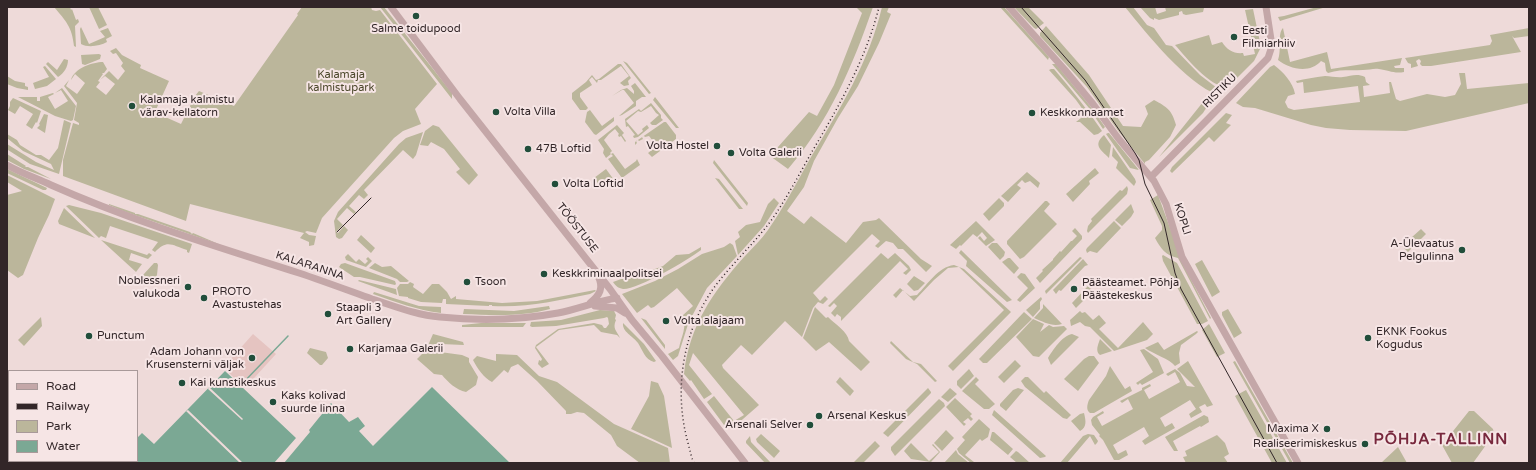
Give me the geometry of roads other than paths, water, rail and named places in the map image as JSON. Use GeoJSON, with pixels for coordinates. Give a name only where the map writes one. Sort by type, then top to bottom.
{"type":"FeatureCollection","features":[{"type":"Feature","properties":{"kind":"street","name":"TÖÖSTUSE"},"geometry":{"type":"LineString","coordinates":[[390,7],[460,99],[594,268],[617,298],[627,314],[662,356],[745,463]]}},
{"type":"Feature","properties":{"kind":"street","name":"KOPLI"},"geometry":{"type":"LineString","coordinates":[[1009,7],[1066,70],[1159,189],[1166,204],[1182,257],[1298,463]]}},
{"type":"Feature","properties":{"kind":"street","name":"RISTIKU"},"geometry":{"type":"LineString","coordinates":[[1151,177],[1268,58],[1272,46],[1266,7]]}},
{"type":"Feature","properties":{"kind":"street","name":"KALARANNA"},"geometry":{"type":"LineString","coordinates":[[7,165],[20,172],[111,210],[206,244],[396,307],[438,317],[527,317],[560,312],[617,298]]}},
{"type":"Feature","properties":{"kind":"street"},"geometry":{"type":"LineString","coordinates":[[587,306],[599,295],[601,289],[599,279],[594,268]]}},
{"type":"Feature","properties":{"kind":"street"},"geometry":{"type":"LineString","coordinates":[[587,306],[617,308],[627,314]]}},
{"type":"Feature","properties":{"kind":"water"},"geometry":{"type":"Polygon","coordinates":[[[225,371],[296,438],[274,463],[114,463],[138,462],[138,437],[142,433],[154,444],[225,371]]]}},
{"type":"Feature","properties":{"kind":"water"},"geometry":{"type":"Polygon","coordinates":[[[432,387],[510,463],[284,463],[310,432],[309,430],[331,403],[349,422],[358,417],[365,426],[359,431],[373,446],[432,387]]]}},
{"type":"Feature","properties":{"kind":"waterway"},"geometry":{"type":"LineString","coordinates":[[240,386],[288,336]]}},
{"type":"Feature","properties":{"kind":"tram line"},"geometry":{"type":"LineString","coordinates":[[1021,7],[1085,80],[1139,160],[1145,184],[1164,223],[1175,273],[1181,289],[1277,463]]}},
{"type":"Feature","properties":{"kind":"tram line"},"geometry":{"type":"LineString","coordinates":[[337,232],[371,198]]}},
{"type":"Feature","properties":{"kind":"railway"},"geometry":{"type":"LineString","coordinates":[[694,463],[684,423],[681,402],[684,360],[696,321],[705,302],[716,285],[754,242],[790,191],[833,116],[860,63],[874,26],[879,7]]}},
{"type":"Feature","properties":{"kind":"place","name":"Salme toidupood"},"geometry":{"type":"Point","coordinates":[416,16]}},
{"type":"Feature","properties":{"kind":"place","name":"Eesti Filmiarhiiv"},"geometry":{"type":"Point","coordinates":[1234,37]}},
{"type":"Feature","properties":{"kind":"place","name":"Kalamaja kalmistu värav-kellatorn"},"geometry":{"type":"Point","coordinates":[132,106]}},
{"type":"Feature","properties":{"kind":"place","name":"Volta Villa"},"geometry":{"type":"Point","coordinates":[496,112]}},
{"type":"Feature","properties":{"kind":"place","name":"Keskkonnaamet"},"geometry":{"type":"Point","coordinates":[1032,113]}},
{"type":"Feature","properties":{"kind":"place","name":"Volta Hostel"},"geometry":{"type":"Point","coordinates":[717,146]}},
{"type":"Feature","properties":{"kind":"place","name":"47B Loftid"},"geometry":{"type":"Point","coordinates":[528,149]}},
{"type":"Feature","properties":{"kind":"place","name":"Volta Galerii"},"geometry":{"type":"Point","coordinates":[731,153]}},
{"type":"Feature","properties":{"kind":"place","name":"Volta Loftid"},"geometry":{"type":"Point","coordinates":[555,184]}},
{"type":"Feature","properties":{"kind":"place","name":"A-Ülevaatus Pelgulinna"},"geometry":{"type":"Point","coordinates":[1462,250]}},
{"type":"Feature","properties":{"kind":"place","name":"Keskkriminaalpolitsei"},"geometry":{"type":"Point","coordinates":[544,274]}},
{"type":"Feature","properties":{"kind":"place","name":"Tsoon"},"geometry":{"type":"Point","coordinates":[467,282]}},
{"type":"Feature","properties":{"kind":"place","name":"Noblessneri valukoda"},"geometry":{"type":"Point","coordinates":[188,287]}},
{"type":"Feature","properties":{"kind":"place","name":"Päästeamet. Põhja Päästekeskus"},"geometry":{"type":"Point","coordinates":[1074,289]}},
{"type":"Feature","properties":{"kind":"place","name":"PROTO Avastustehas"},"geometry":{"type":"Point","coordinates":[204,298]}},
{"type":"Feature","properties":{"kind":"place","name":"Staapli 3 Art Gallery"},"geometry":{"type":"Point","coordinates":[328,314]}},
{"type":"Feature","properties":{"kind":"place","name":"Volta alajaam"},"geometry":{"type":"Point","coordinates":[666,321]}},
{"type":"Feature","properties":{"kind":"place","name":"Punctum"},"geometry":{"type":"Point","coordinates":[89,336]}},
{"type":"Feature","properties":{"kind":"place","name":"EKNK Fookus Kogudus"},"geometry":{"type":"Point","coordinates":[1368,338]}},
{"type":"Feature","properties":{"kind":"place","name":"Karjamaa Galerii"},"geometry":{"type":"Point","coordinates":[350,349]}},
{"type":"Feature","properties":{"kind":"place","name":"Adam Johann von Krusensterni väljak"},"geometry":{"type":"Point","coordinates":[252,358]}},
{"type":"Feature","properties":{"kind":"place","name":"Kai kunstikeskus"},"geometry":{"type":"Point","coordinates":[182,383]}},
{"type":"Feature","properties":{"kind":"place","name":"Kaks kolivad suurde linna"},"geometry":{"type":"Point","coordinates":[273,402]}},
{"type":"Feature","properties":{"kind":"place","name":"Arsenal Keskus"},"geometry":{"type":"Point","coordinates":[819,416]}},
{"type":"Feature","properties":{"kind":"place","name":"Arsenali Selver"},"geometry":{"type":"Point","coordinates":[810,425]}},
{"type":"Feature","properties":{"kind":"place","name":"Maxima X"},"geometry":{"type":"Point","coordinates":[1327,429]}},
{"type":"Feature","properties":{"kind":"place","name":"Realiseerimiskeskus"},"geometry":{"type":"Point","coordinates":[1365,444]}},
{"type":"Feature","properties":{"kind":"district","name":"PÕHJA-TALLINN"},"geometry":{"type":"Point","coordinates":[1441,440]}},
{"type":"Feature","properties":{"kind":"park label","name":"Kalamaja kalmistupark"},"geometry":{"type":"Point","coordinates":[341,81]}}]}
